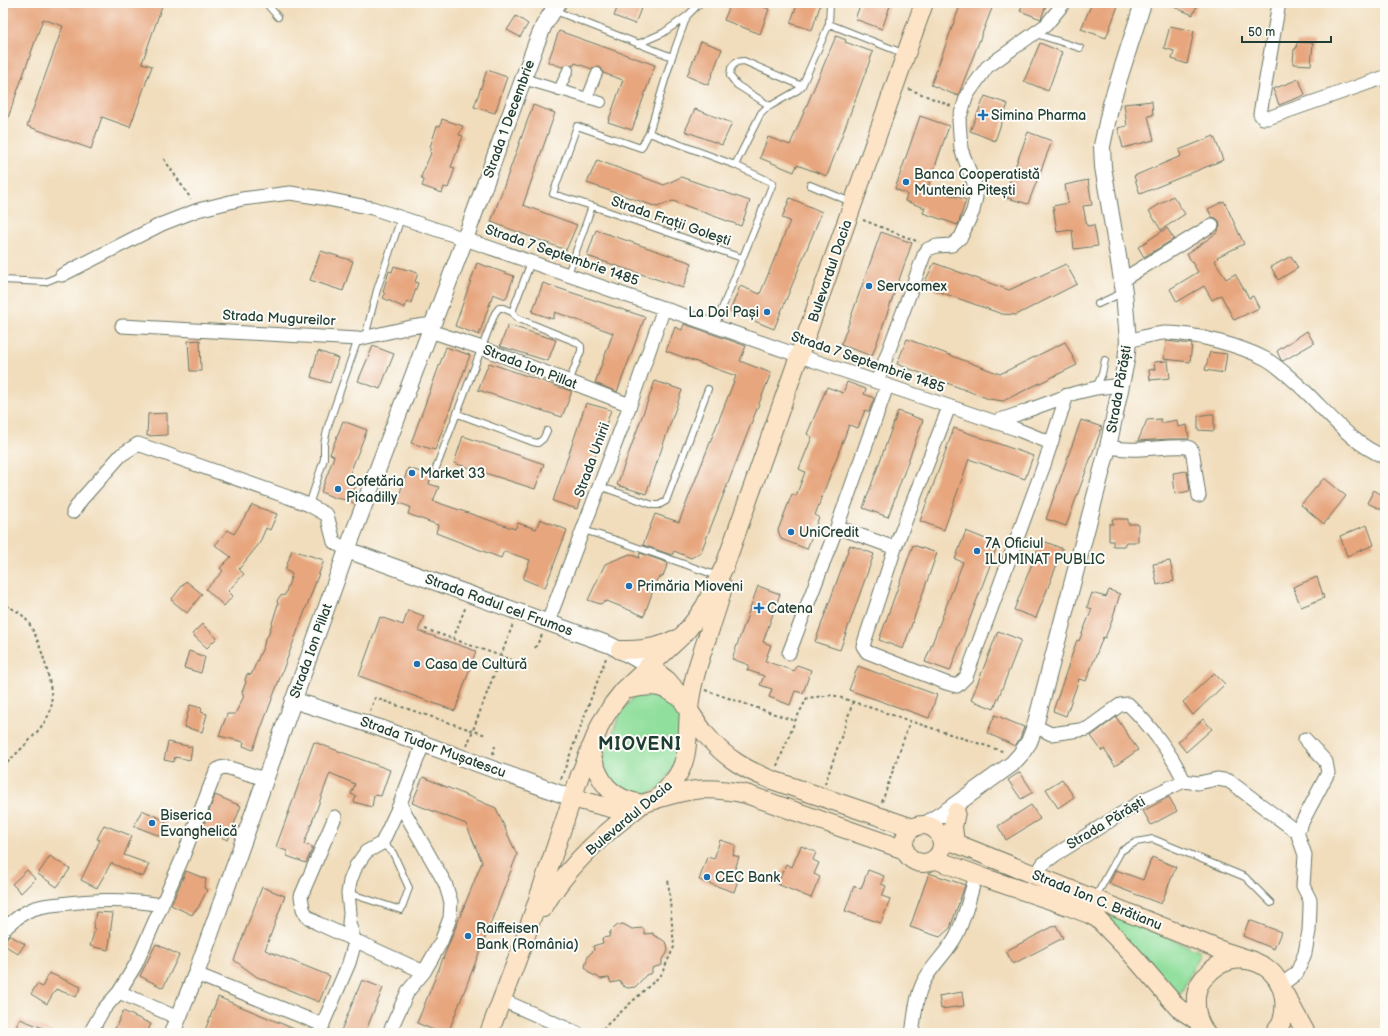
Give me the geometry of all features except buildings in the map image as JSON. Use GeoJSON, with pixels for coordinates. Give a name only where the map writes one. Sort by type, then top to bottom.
{"type":"FeatureCollection","features":[{"type":"Feature","properties":{"kind":"main road","name":"Bulevardul Dacia"},"geometry":{"type":"LineString","coordinates":[[489,1033],[523,944],[572,798],[601,723],[624,690],[684,634],[706,606],[720,577],[736,538],[924,3]]}},
{"type":"Feature","properties":{"kind":"main road","name":"Bulevardul Dacia"},"geometry":{"type":"LineString","coordinates":[[523,944],[551,894],[565,875],[601,838],[643,806],[662,794],[676,779],[685,759],[688,739],[688,699],[696,671],[717,612],[736,538]]}},
{"type":"Feature","properties":{"kind":"main road"},"geometry":{"type":"LineString","coordinates":[[615,647],[637,650],[654,647],[670,642],[684,634]]}},
{"type":"Feature","properties":{"kind":"main road"},"geometry":{"type":"LineString","coordinates":[[648,666],[688,699],[707,736],[726,755],[749,771],[877,816],[919,827],[934,829],[945,840]]}},
{"type":"Feature","properties":{"kind":"main road"},"geometry":{"type":"LineString","coordinates":[[624,690],[647,685],[660,687],[688,699]]}},
{"type":"Feature","properties":{"kind":"main road"},"geometry":{"type":"LineString","coordinates":[[590,749],[597,772],[606,786],[618,796],[629,802],[643,806]]}},
{"type":"Feature","properties":{"kind":"main road"},"geometry":{"type":"LineString","coordinates":[[572,798],[643,806],[690,790],[705,788],[724,790],[746,794],[905,850]]}},
{"type":"Feature","properties":{"kind":"main road"},"geometry":{"type":"LineString","coordinates":[[919,827],[908,832],[905,837],[905,850],[911,859],[918,862],[928,862],[934,859],[953,827],[958,807]]}},
{"type":"Feature","properties":{"kind":"main road","name":"Strada Ion C. Brătianu"},"geometry":{"type":"LineString","coordinates":[[945,840],[1036,875],[1092,906],[1098,919],[1110,930],[1178,1008],[1202,1029]]}},
{"type":"Feature","properties":{"kind":"main road","name":"Strada Ion C. Brătianu"},"geometry":{"type":"LineString","coordinates":[[934,859],[976,875],[1092,906],[1254,961],[1265,967],[1274,975],[1282,988]]}},
{"type":"Feature","properties":{"kind":"main road"},"geometry":{"type":"LineString","coordinates":[[1202,1029],[1195,1007],[1196,993],[1202,979],[1212,968],[1225,962],[1240,959],[1254,961]]}},
{"type":"Feature","properties":{"kind":"main road"},"geometry":{"type":"LineString","coordinates":[[1274,1033],[1281,1022],[1285,1007],[1282,988]]}},
{"type":"Feature","properties":{"kind":"main road"},"geometry":{"type":"LineString","coordinates":[[1282,988],[1306,1033]]}},
{"type":"Feature","properties":{"kind":"street"},"geometry":{"type":"LineString","coordinates":[[789,653],[837,527],[924,255],[928,249],[952,245],[961,237],[973,211],[976,197],[974,186],[961,150],[959,120],[967,95],[987,67],[1046,25],[1064,3]]}},
{"type":"Feature","properties":{"kind":"street","name":"Strada Părăști"},"geometry":{"type":"LineString","coordinates":[[919,827],[958,807],[1012,764],[1029,742],[1035,726],[1108,447],[1126,361],[1128,341],[1123,286],[1103,167],[1102,146],[1111,104],[1143,3]]}},
{"type":"Feature","properties":{"kind":"street"},"geometry":{"type":"LineString","coordinates":[[1279,3],[1260,114],[1263,118],[1268,118],[1385,77]]}},
{"type":"Feature","properties":{"kind":"street","name":"Strada 1 Decembrie"},"geometry":{"type":"LineString","coordinates":[[465,239],[523,79],[552,5]]}},
{"type":"Feature","properties":{"kind":"street"},"geometry":{"type":"LineString","coordinates":[[559,90],[568,70]]}},
{"type":"Feature","properties":{"kind":"street"},"geometry":{"type":"LineString","coordinates":[[587,98],[597,73]]}},
{"type":"Feature","properties":{"kind":"street"},"geometry":{"type":"LineString","coordinates":[[523,79],[601,102]]}},
{"type":"Feature","properties":{"kind":"street","name":"Strada 7 Septembrie 1485"},"geometry":{"type":"LineString","coordinates":[[62,275],[162,224],[198,210],[242,199],[290,194],[322,198],[372,208],[465,239],[994,422],[1050,443]]}},
{"type":"Feature","properties":{"kind":"street"},"geometry":{"type":"LineString","coordinates":[[1123,286],[1212,225]]}},
{"type":"Feature","properties":{"kind":"street","name":"Strada Ion Pillat"},"geometry":{"type":"LineString","coordinates":[[172,1033],[196,974],[347,550],[465,239]]}},
{"type":"Feature","properties":{"kind":"street","name":"Strada Unirii"},"geometry":{"type":"LineString","coordinates":[[548,622],[630,404],[664,308]]}},
{"type":"Feature","properties":{"kind":"street","name":"Strada Mugureilor"},"geometry":{"type":"LineString","coordinates":[[122,326],[362,338],[411,327],[432,327]]}},
{"type":"Feature","properties":{"kind":"street","name":"Strada Ion Pillat"},"geometry":{"type":"LineString","coordinates":[[432,327],[569,382],[630,404]]}},
{"type":"Feature","properties":{"kind":"street"},"geometry":{"type":"LineString","coordinates":[[1128,341],[1163,333],[1181,334],[1218,341],[1267,359],[1306,392],[1371,452],[1385,457]]}},
{"type":"Feature","properties":{"kind":"street"},"geometry":{"type":"LineString","coordinates":[[994,422],[1067,395],[1096,388],[1122,385]]}},
{"type":"Feature","properties":{"kind":"street"},"geometry":{"type":"LineString","coordinates":[[949,407],[895,548],[863,646],[867,652],[957,686],[966,677],[1067,395]]}},
{"type":"Feature","properties":{"kind":"street"},"geometry":{"type":"LineString","coordinates":[[73,512],[81,500],[121,455],[138,444],[309,505],[327,515],[334,542],[347,550]]}},
{"type":"Feature","properties":{"kind":"street"},"geometry":{"type":"LineString","coordinates":[[1108,447],[1122,450],[1137,450],[1188,447],[1191,449],[1193,455],[1199,496]]}},
{"type":"Feature","properties":{"kind":"street"},"geometry":{"type":"LineString","coordinates":[[837,527],[895,548]]}},
{"type":"Feature","properties":{"kind":"street","name":"Strada Radul cel Frumos"},"geometry":{"type":"LineString","coordinates":[[347,550],[615,647],[648,666]]}},
{"type":"Feature","properties":{"kind":"street","name":"Strada Tudor Mușatescu"},"geometry":{"type":"LineString","coordinates":[[293,700],[366,723],[572,798]]}},
{"type":"Feature","properties":{"kind":"street"},"geometry":{"type":"LineString","coordinates":[[1035,726],[1051,734],[1087,729],[1120,706],[1128,704],[1138,714],[1163,746],[1180,771],[1184,781]]}},
{"type":"Feature","properties":{"kind":"street"},"geometry":{"type":"LineString","coordinates":[[1282,988],[1297,973],[1305,953],[1309,931],[1310,900],[1303,886],[1305,855],[1297,832],[1328,773],[1326,762],[1305,739]]}},
{"type":"Feature","properties":{"kind":"street"},"geometry":{"type":"LineString","coordinates":[[196,974],[321,1029],[349,963],[355,942],[349,923],[350,913],[348,893],[350,882],[359,861],[366,852],[382,843],[400,804],[423,744]]}},
{"type":"Feature","properties":{"kind":"street"},"geometry":{"type":"LineString","coordinates":[[90,1033],[103,1010],[119,992],[136,964],[182,859],[216,771],[220,768],[226,768],[265,780]]}},
{"type":"Feature","properties":{"kind":"street","name":"Strada Părăști"},"geometry":{"type":"LineString","coordinates":[[1036,875],[1043,864],[1055,854],[1143,800],[1184,781],[1198,782],[1217,779],[1229,781],[1297,832]]}},
{"type":"Feature","properties":{"kind":"street"},"geometry":{"type":"LineString","coordinates":[[389,1033],[408,991],[424,972],[441,942],[450,918],[451,902],[445,884],[400,804]]}},
{"type":"Feature","properties":{"kind":"street"},"geometry":{"type":"LineString","coordinates":[[335,817],[301,896],[303,909],[307,916],[316,923],[355,942],[424,972]]}},
{"type":"Feature","properties":{"kind":"street"},"geometry":{"type":"LineString","coordinates":[[912,1033],[917,999],[922,984],[956,936],[963,920],[976,875]]}},
{"type":"Feature","properties":{"kind":"street"},"geometry":{"type":"LineString","coordinates":[[3,930],[26,912],[50,905],[81,901],[113,900],[139,901],[162,905]]}},
{"type":"Feature","properties":{"kind":"street"},"geometry":{"type":"LineString","coordinates":[[119,992],[178,1018]]}},
{"type":"Feature","properties":{"kind":"street"},"geometry":{"type":"LineString","coordinates":[[502,1000],[577,1033]]}},
{"type":"Feature","properties":{"kind":"lane"},"geometry":{"type":"LineString","coordinates":[[266,3],[278,17]]}},
{"type":"Feature","properties":{"kind":"lane","name":"Strada Frații Golești"},"geometry":{"type":"LineString","coordinates":[[700,3],[687,16],[672,57],[650,133],[641,148],[577,126],[553,194],[742,258]]}},
{"type":"Feature","properties":{"kind":"lane"},"geometry":{"type":"LineString","coordinates":[[735,165],[761,113],[802,86],[829,24],[830,3]]}},
{"type":"Feature","properties":{"kind":"lane"},"geometry":{"type":"LineString","coordinates":[[552,5],[638,44],[672,57]]}},
{"type":"Feature","properties":{"kind":"lane"},"geometry":{"type":"LineString","coordinates":[[638,44],[663,33],[687,16]]}},
{"type":"Feature","properties":{"kind":"lane"},"geometry":{"type":"LineString","coordinates":[[829,24],[906,55]]}},
{"type":"Feature","properties":{"kind":"lane"},"geometry":{"type":"LineString","coordinates":[[1034,33],[1080,48]]}},
{"type":"Feature","properties":{"kind":"lane"},"geometry":{"type":"LineString","coordinates":[[770,106],[737,85],[730,76],[731,68],[736,62],[744,62],[802,86]]}},
{"type":"Feature","properties":{"kind":"lane","name":"Strada Frații Golești"},"geometry":{"type":"LineString","coordinates":[[650,133],[735,165],[772,183],[715,326]]}},
{"type":"Feature","properties":{"kind":"lane"},"geometry":{"type":"LineString","coordinates":[[810,185],[852,209]]}},
{"type":"Feature","properties":{"kind":"lane","name":"Strada Frații Golești"},"geometry":{"type":"LineString","coordinates":[[568,274],[592,206]]}},
{"type":"Feature","properties":{"kind":"lane"},"geometry":{"type":"LineString","coordinates":[[309,505],[324,458],[324,444],[328,426],[362,338],[401,218]]}},
{"type":"Feature","properties":{"kind":"lane"},"geometry":{"type":"LineString","coordinates":[[512,312],[532,262]]}},
{"type":"Feature","properties":{"kind":"lane"},"geometry":{"type":"LineString","coordinates":[[3,280],[45,282],[62,275]]}},
{"type":"Feature","properties":{"kind":"lane"},"geometry":{"type":"LineString","coordinates":[[1098,304],[1123,286]]}},
{"type":"Feature","properties":{"kind":"lane"},"geometry":{"type":"LineString","coordinates":[[436,468],[458,414],[495,313],[499,308],[512,312],[517,318],[576,342],[581,346],[581,351],[569,382]]}},
{"type":"Feature","properties":{"kind":"lane"},"geometry":{"type":"LineString","coordinates":[[1096,388],[1102,374],[1105,360]]}},
{"type":"Feature","properties":{"kind":"lane"},"geometry":{"type":"LineString","coordinates":[[599,486],[653,505],[660,506],[666,501],[708,389]]}},
{"type":"Feature","properties":{"kind":"lane"},"geometry":{"type":"LineString","coordinates":[[458,414],[538,443],[543,439],[547,431]]}},
{"type":"Feature","properties":{"kind":"lane"},"geometry":{"type":"LineString","coordinates":[[583,530],[616,540],[720,577]]}},
{"type":"Feature","properties":{"kind":"lane"},"geometry":{"type":"LineString","coordinates":[[1092,906],[1121,851],[1136,842],[1153,839],[1245,877],[1271,903]]}},
{"type":"Feature","properties":{"kind":"lane"},"geometry":{"type":"LineString","coordinates":[[348,893],[401,910],[409,888],[393,853],[382,843]]}},
{"type":"Feature","properties":{"kind":"path"},"geometry":{"type":"LineString","coordinates":[[896,84],[962,110]]}},
{"type":"Feature","properties":{"kind":"path"},"geometry":{"type":"LineString","coordinates":[[164,159],[198,210]]}},
{"type":"Feature","properties":{"kind":"path"},"geometry":{"type":"LineString","coordinates":[[852,209],[933,247]]}},
{"type":"Feature","properties":{"kind":"path"},"geometry":{"type":"LineString","coordinates":[[453,639],[470,594]]}},
{"type":"Feature","properties":{"kind":"path"},"geometry":{"type":"LineString","coordinates":[[3,767],[42,726],[51,709],[52,688],[44,660],[31,625],[23,616],[5,605]]}},
{"type":"Feature","properties":{"kind":"path"},"geometry":{"type":"LineString","coordinates":[[463,758],[518,611]]}},
{"type":"Feature","properties":{"kind":"path"},"geometry":{"type":"LineString","coordinates":[[425,629],[515,661]]}},
{"type":"Feature","properties":{"kind":"path"},"geometry":{"type":"LineString","coordinates":[[556,792],[615,647]]}},
{"type":"Feature","properties":{"kind":"path"},"geometry":{"type":"LineString","coordinates":[[772,780],[795,721],[807,698],[833,695],[910,722],[1006,752],[1018,758]]}},
{"type":"Feature","properties":{"kind":"path"},"geometry":{"type":"LineString","coordinates":[[366,723],[375,698],[486,735]]}},
{"type":"Feature","properties":{"kind":"path"},"geometry":{"type":"LineString","coordinates":[[688,699],[795,721]]}},
{"type":"Feature","properties":{"kind":"path"},"geometry":{"type":"LineString","coordinates":[[821,797],[853,702]]}},
{"type":"Feature","properties":{"kind":"path"},"geometry":{"type":"LineString","coordinates":[[877,816],[910,722]]}},
{"type":"Feature","properties":{"kind":"path"},"geometry":{"type":"LineString","coordinates":[[598,1033],[661,975],[674,947],[668,878]]}},
{"type":"Feature","properties":{"kind":"green space"},"geometry":{"type":"Polygon","coordinates":[[[658,693],[674,701],[682,713],[679,755],[661,788],[643,795],[633,795],[616,788],[606,772],[604,762],[605,753],[620,714],[631,700],[637,695],[658,693]]]}},
{"type":"Feature","properties":{"kind":"green space"},"geometry":{"type":"Polygon","coordinates":[[[1106,911],[1201,952],[1178,999],[1104,915],[1106,911]]]}},
{"type":"Feature","properties":{"kind":"place","name":"Simina Pharma"},"geometry":{"type":"Point","coordinates":[983,115]}},
{"type":"Feature","properties":{"kind":"place","name":"Banca Cooperatistă Muntenia Pitești"},"geometry":{"type":"Point","coordinates":[906,182]}},
{"type":"Feature","properties":{"kind":"place","name":"Servcomex"},"geometry":{"type":"Point","coordinates":[869,286]}},
{"type":"Feature","properties":{"kind":"place","name":"La Doi Pași"},"geometry":{"type":"Point","coordinates":[767,312]}},
{"type":"Feature","properties":{"kind":"place","name":"Market 33"},"geometry":{"type":"Point","coordinates":[412,473]}},
{"type":"Feature","properties":{"kind":"place","name":"Cofetăria Picadilly"},"geometry":{"type":"Point","coordinates":[338,489]}},
{"type":"Feature","properties":{"kind":"place","name":"UniCredit"},"geometry":{"type":"Point","coordinates":[791,532]}},
{"type":"Feature","properties":{"kind":"place","name":"7A Oficiul ILUMINAT PUBLIC"},"geometry":{"type":"Point","coordinates":[977,551]}},
{"type":"Feature","properties":{"kind":"place","name":"Primăria Mioveni"},"geometry":{"type":"Point","coordinates":[629,586]}},
{"type":"Feature","properties":{"kind":"place","name":"Catena"},"geometry":{"type":"Point","coordinates":[759,608]}},
{"type":"Feature","properties":{"kind":"place","name":"Casa de Cultură"},"geometry":{"type":"Point","coordinates":[417,664]}},
{"type":"Feature","properties":{"kind":"place","name":"Biserica Evanghelică"},"geometry":{"type":"Point","coordinates":[152,823]}},
{"type":"Feature","properties":{"kind":"place","name":"CEC Bank"},"geometry":{"type":"Point","coordinates":[707,877]}},
{"type":"Feature","properties":{"kind":"place","name":"Raiffeisen Bank (România)"},"geometry":{"type":"Point","coordinates":[468,936]}},
{"type":"Feature","properties":{"kind":"district","name":"MIOVENI"},"geometry":{"type":"Point","coordinates":[640,744]}}]}
